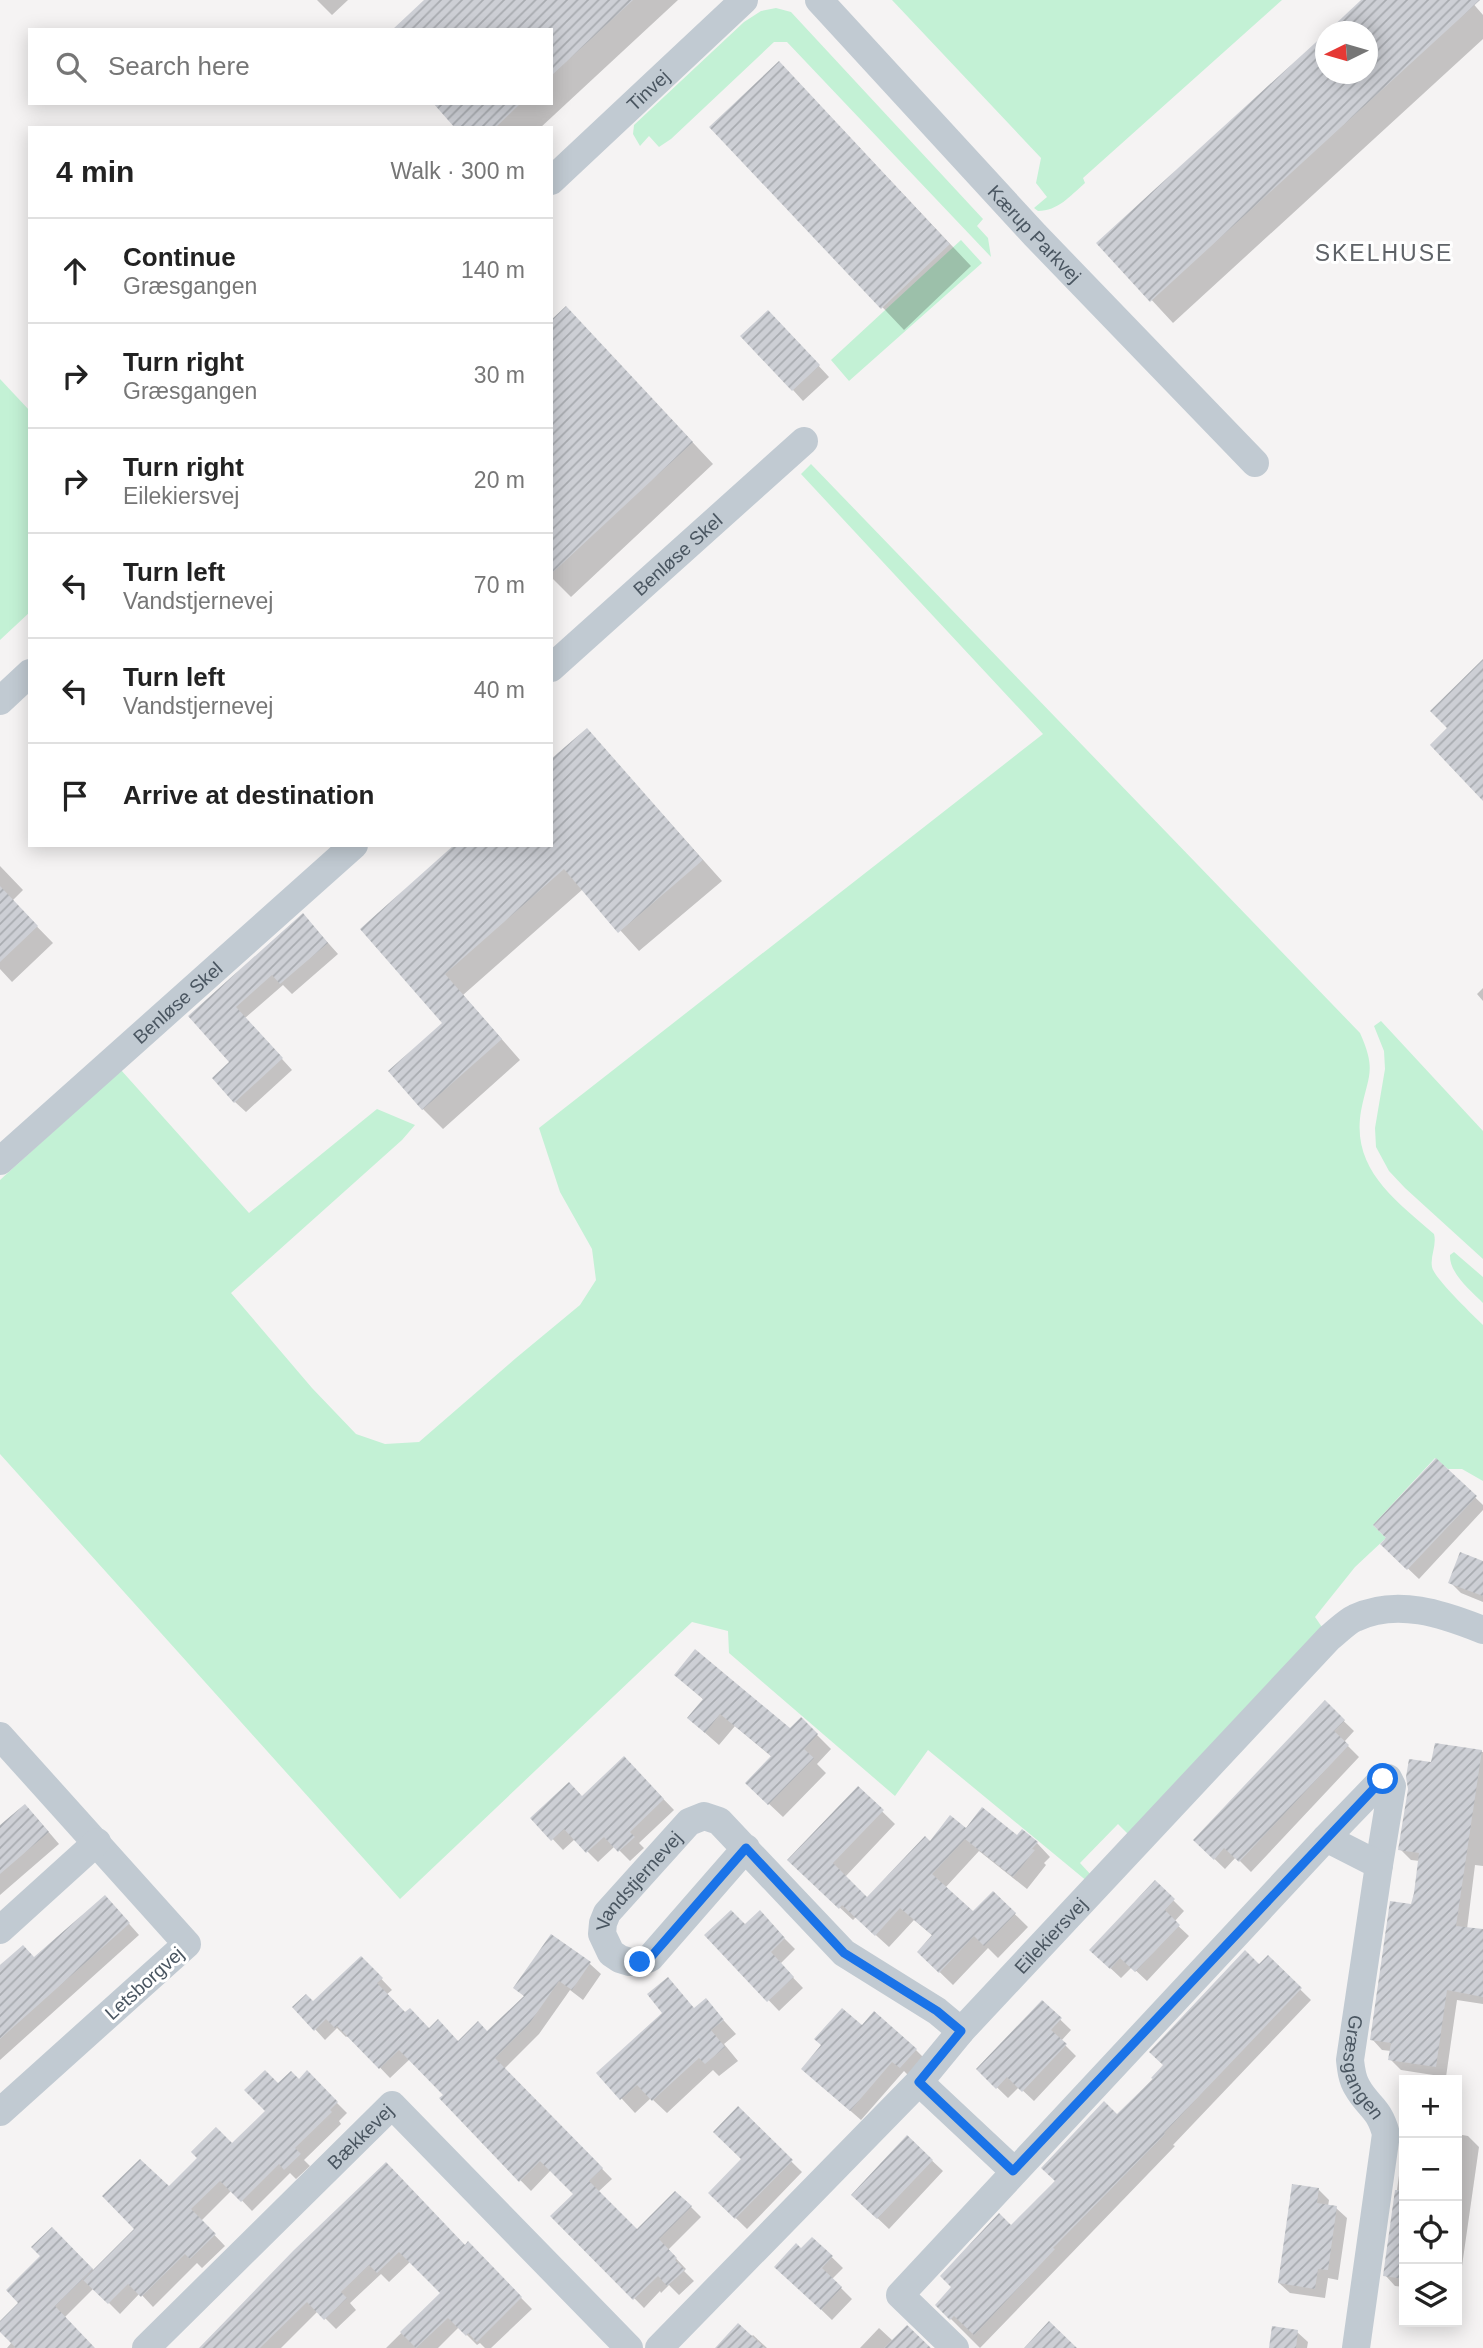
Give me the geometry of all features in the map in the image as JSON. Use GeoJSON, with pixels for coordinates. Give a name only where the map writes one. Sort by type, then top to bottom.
{"type":"FeatureCollection","features":[{"type":"Feature","properties":{"kind":"street","name":"Tinvej"},"geometry":{"type":"LineString","coordinates":[[553,179],[744,0]]}},
{"type":"Feature","properties":{"kind":"street","name":"Kærup Parkvej"},"geometry":{"type":"LineString","coordinates":[[819,0],[1035,234],[1255,463]]}},
{"type":"Feature","properties":{"kind":"street","name":"Benløse Skel"},"geometry":{"type":"LineString","coordinates":[[553,666],[804,441]]}},
{"type":"Feature","properties":{"kind":"street"},"geometry":{"type":"LineString","coordinates":[[0,701],[28,675]]}},
{"type":"Feature","properties":{"kind":"street","name":"Benløse Skel"},"geometry":{"type":"LineString","coordinates":[[0,1161],[352,847]]}},
{"type":"Feature","properties":{"kind":"street","name":"Eilekiersvej"},"geometry":{"type":"LineString","coordinates":[[659,2348],[919,2082],[961,2031],[1329,1638],[1354,1618],[1389,1608],[1426,1610],[1482,1630]]}},
{"type":"Feature","properties":{"kind":"street","name":"Letsborgvej"},"geometry":{"type":"LineString","coordinates":[[0,1736],[187,1944],[0,2112]]}},
{"type":"Feature","properties":{"kind":"street","name":"Græsgangen"},"geometry":{"type":"LineString","coordinates":[[954,2348],[900,2295],[1326,1838],[1380,1782],[1388,1778],[1392,1786],[1350,2060],[1357,2089],[1376,2109],[1386,2134],[1356,2348]]}},
{"type":"Feature","properties":{"kind":"street","name":"Vandstjernevej"},"geometry":{"type":"LineString","coordinates":[[746,1848],[650,1958],[630,1962],[611,1952],[605,1944],[602,1934],[607,1913],[690,1822],[696,1818],[712,1817],[725,1826],[746,1848],[844,1953],[937,2011],[961,2031]]}},
{"type":"Feature","properties":{"kind":"street"},"geometry":{"type":"LineString","coordinates":[[1326,1838],[1379,1865]]}},
{"type":"Feature","properties":{"kind":"street"},"geometry":{"type":"LineString","coordinates":[[0,1930],[97,1842]]}},
{"type":"Feature","properties":{"kind":"street"},"geometry":{"type":"LineString","coordinates":[[919,2082],[1013,2171]]}},
{"type":"Feature","properties":{"kind":"street","name":"Bækkevej"},"geometry":{"type":"LineString","coordinates":[[146,2348],[393,2105],[629,2348]]}},
{"type":"Feature","properties":{"kind":"green space"},"geometry":{"type":"Polygon","coordinates":[[[892,0],[1282,0],[1083,178],[1085,183],[1069,198],[1058,206],[1038,211],[1034,208],[1047,197],[1036,183],[1041,158],[892,0]]]}},
{"type":"Feature","properties":{"kind":"green space"},"geometry":{"type":"Polygon","coordinates":[[[776,8],[791,12],[983,219],[977,226],[988,238],[991,257],[787,42],[774,42],[671,139],[659,147],[649,136],[640,146],[633,134],[634,125],[744,22],[761,11],[776,8]]]}},
{"type":"Feature","properties":{"kind":"green space"},"geometry":{"type":"Polygon","coordinates":[[[961,240],[982,263],[849,381],[831,360],[961,240]]]}},
{"type":"Feature","properties":{"kind":"green space"},"geometry":{"type":"Polygon","coordinates":[[[0,379],[28,409],[28,614],[0,640],[0,379]]]}},
{"type":"Feature","properties":{"kind":"green space"},"geometry":{"type":"Polygon","coordinates":[[[811,464],[1360,1033],[1370,1065],[1361,1111],[1360,1132],[1369,1166],[1391,1195],[1434,1234],[1434,1272],[1483,1325],[1483,1481],[1462,1469],[1448,1469],[1435,1458],[1373,1525],[1386,1538],[1355,1567],[1315,1617],[1324,1630],[1129,1835],[1118,1824],[1080,1863],[1092,1876],[1088,1882],[928,1750],[895,1796],[729,1653],[728,1631],[692,1622],[400,1899],[0,1454],[0,1180],[121,1070],[249,1213],[377,1109],[415,1125],[402,1140],[231,1293],[312,1388],[356,1434],[385,1444],[419,1442],[580,1305],[596,1280],[592,1249],[560,1192],[539,1128],[1043,734],[801,474],[811,464]]]}},
{"type":"Feature","properties":{"kind":"green space"},"geometry":{"type":"Polygon","coordinates":[[[1381,1021],[1483,1131],[1483,1259],[1405,1188],[1389,1171],[1376,1147],[1375,1128],[1385,1069],[1384,1051],[1374,1026],[1381,1021]]]}},
{"type":"Feature","properties":{"kind":"green space"},"geometry":{"type":"Polygon","coordinates":[[[1454,1252],[1483,1277],[1483,1303],[1453,1268],[1450,1255],[1454,1252]]]}},
{"type":"Feature","properties":{"kind":"building"},"geometry":{"type":"Polygon","coordinates":[[[424,0],[633,0],[553,74],[553,28],[394,28],[424,0]]]}},
{"type":"Feature","properties":{"kind":"building"},"geometry":{"type":"Polygon","coordinates":[[[1361,0],[1480,0],[1150,302],[1096,243],[1315,43],[1315,84],[1378,84],[1378,21],[1339,21],[1361,0]]]}},
{"type":"Feature","properties":{"kind":"building"},"geometry":{"type":"Polygon","coordinates":[[[779,61],[950,244],[881,309],[709,127],[779,61]]]}},
{"type":"Feature","properties":{"kind":"building"},"geometry":{"type":"Polygon","coordinates":[[[435,105],[519,105],[497,126],[453,126],[435,105]]]}},
{"type":"Feature","properties":{"kind":"building"},"geometry":{"type":"Polygon","coordinates":[[[566,306],[693,442],[553,572],[553,318],[566,306]]]}},
{"type":"Feature","properties":{"kind":"building"},"geometry":{"type":"Polygon","coordinates":[[[768,310],[820,365],[792,391],[740,336],[768,310]]]}},
{"type":"Feature","properties":{"kind":"building"},"geometry":{"type":"Polygon","coordinates":[[[1483,659],[1483,801],[1430,745],[1447,728],[1430,711],[1483,659]]]}},
{"type":"Feature","properties":{"kind":"building"},"geometry":{"type":"Polygon","coordinates":[[[587,728],[703,860],[618,933],[564,869],[445,974],[502,1039],[422,1110],[388,1071],[442,1023],[360,929],[452,847],[553,847],[553,757],[587,728]]]}},
{"type":"Feature","properties":{"kind":"building"},"geometry":{"type":"Polygon","coordinates":[[[0,886],[38,926],[0,962],[0,886]]]}},
{"type":"Feature","properties":{"kind":"building"},"geometry":{"type":"Polygon","coordinates":[[[303,913],[328,943],[280,984],[272,975],[236,1007],[283,1058],[234,1103],[212,1078],[229,1062],[188,1016],[303,913]]]}},
{"type":"Feature","properties":{"kind":"building"},"geometry":{"type":"Polygon","coordinates":[[[1436,1458],[1477,1496],[1407,1570],[1380,1544],[1386,1538],[1373,1525],[1436,1458]]]}},
{"type":"Feature","properties":{"kind":"building"},"geometry":{"type":"Polygon","coordinates":[[[1460,1552],[1483,1561],[1483,1596],[1448,1583],[1460,1552]]]}},
{"type":"Feature","properties":{"kind":"building"},"geometry":{"type":"Polygon","coordinates":[[[695,1649],[790,1728],[801,1717],[818,1734],[804,1749],[814,1758],[768,1805],[745,1783],[771,1756],[720,1714],[705,1733],[687,1718],[703,1699],[674,1675],[695,1649]]]}},
{"type":"Feature","properties":{"kind":"building"},"geometry":{"type":"Polygon","coordinates":[[[1325,1700],[1345,1720],[1334,1731],[1349,1745],[1239,1862],[1224,1848],[1214,1860],[1193,1840],[1325,1700]]]}},
{"type":"Feature","properties":{"kind":"building"},"geometry":{"type":"Polygon","coordinates":[[[1435,1743],[1482,1750],[1456,1926],[1483,1929],[1483,1997],[1447,1990],[1436,2067],[1388,2060],[1391,2043],[1370,2040],[1390,1901],[1411,1904],[1414,1893],[1419,1853],[1398,1850],[1408,1789],[1406,1777],[1409,1759],[1431,1762],[1435,1743]]]}},
{"type":"Feature","properties":{"kind":"building"},"geometry":{"type":"Polygon","coordinates":[[[624,1756],[664,1799],[630,1832],[635,1837],[618,1852],[604,1837],[586,1853],[564,1829],[551,1841],[530,1818],[569,1782],[582,1796],[624,1756]]]}},
{"type":"Feature","properties":{"kind":"building"},"geometry":{"type":"Polygon","coordinates":[[[858,1786],[884,1810],[833,1863],[867,1897],[925,1836],[930,1841],[950,1815],[966,1828],[982,1807],[1017,1835],[1022,1829],[1038,1842],[1032,1849],[1035,1850],[1013,1877],[965,1839],[932,1874],[973,1911],[993,1891],[1016,1913],[984,1946],[974,1936],[939,1973],[917,1952],[932,1935],[900,1908],[875,1936],[842,1905],[839,1909],[787,1860],[858,1786]]]}},
{"type":"Feature","properties":{"kind":"building"},"geometry":{"type":"Polygon","coordinates":[[[25,1804],[49,1832],[0,1874],[0,1825],[25,1804]]]}},
{"type":"Feature","properties":{"kind":"building"},"geometry":{"type":"Polygon","coordinates":[[[1155,1880],[1175,1899],[1165,1910],[1180,1925],[1135,1972],[1120,1958],[1110,1969],[1089,1950],[1155,1880]]]}},
{"type":"Feature","properties":{"kind":"building"},"geometry":{"type":"Polygon","coordinates":[[[105,1895],[130,1923],[0,2039],[0,1965],[23,1945],[34,1957],[105,1895]]]}},
{"type":"Feature","properties":{"kind":"building"},"geometry":{"type":"Polygon","coordinates":[[[731,1910],[745,1924],[760,1910],[785,1938],[771,1952],[794,1977],[767,2002],[704,1935],[731,1910]]]}},
{"type":"Feature","properties":{"kind":"building"},"geometry":{"type":"Polygon","coordinates":[[[551,1934],[591,1962],[572,1990],[559,1981],[529,2024],[495,2058],[603,2168],[589,2181],[637,2229],[675,2191],[692,2206],[659,2239],[685,2270],[667,2286],[658,2276],[633,2300],[550,2216],[573,2194],[540,2161],[519,2182],[439,2098],[443,2095],[399,2050],[379,2069],[337,2026],[335,2028],[326,2019],[314,2031],[292,2007],[306,1994],[313,2001],[361,1956],[383,1978],[377,1983],[405,2012],[410,2008],[429,2028],[438,2019],[458,2041],[478,2021],[487,2031],[524,1996],[513,1988],[551,1934]]]}},
{"type":"Feature","properties":{"kind":"building"},"geometry":{"type":"Polygon","coordinates":[[[1245,1950],[1259,1964],[1268,1955],[1302,1988],[1053,2248],[1055,2249],[974,2335],[954,2316],[950,2320],[935,2305],[951,2287],[940,2276],[999,2213],[1011,2225],[1055,2181],[1041,2168],[1104,2101],[1117,2114],[1153,2079],[1151,2078],[1163,2065],[1149,2052],[1245,1950]]]}},
{"type":"Feature","properties":{"kind":"building"},"geometry":{"type":"Polygon","coordinates":[[[668,1977],[694,2008],[706,1998],[724,2020],[711,2030],[725,2047],[705,2064],[699,2058],[652,2101],[637,2085],[620,2100],[596,2073],[662,2013],[647,1994],[668,1977]]]}},
{"type":"Feature","properties":{"kind":"building"},"geometry":{"type":"Polygon","coordinates":[[[1042,2000],[1062,2018],[1051,2030],[1067,2044],[1022,2092],[1007,2077],[996,2089],[976,2069],[1042,2000]]]}},
{"type":"Feature","properties":{"kind":"building"},"geometry":{"type":"Polygon","coordinates":[[[842,2008],[862,2025],[874,2011],[917,2049],[900,2068],[892,2062],[850,2111],[801,2069],[821,2045],[814,2039],[842,2008]]]}},
{"type":"Feature","properties":{"kind":"building"},"geometry":{"type":"Polygon","coordinates":[[[265,2070],[278,2083],[291,2071],[299,2079],[307,2070],[338,2102],[330,2110],[332,2112],[295,2148],[301,2154],[284,2170],[279,2164],[241,2202],[220,2181],[191,2209],[216,2234],[190,2259],[185,2254],[141,2297],[128,2284],[108,2304],[83,2280],[134,2229],[102,2196],[140,2159],[169,2186],[197,2158],[191,2152],[216,2127],[232,2143],[265,2111],[244,2090],[265,2070]]]}},
{"type":"Feature","properties":{"kind":"building"},"geometry":{"type":"Polygon","coordinates":[[[738,2106],[793,2160],[735,2219],[708,2193],[741,2159],[713,2132],[738,2106]]]}},
{"type":"Feature","properties":{"kind":"building"},"geometry":{"type":"Polygon","coordinates":[[[907,2135],[933,2160],[877,2219],[851,2195],[907,2135]]]}},
{"type":"Feature","properties":{"kind":"building"},"geometry":{"type":"Polygon","coordinates":[[[386,2162],[465,2245],[468,2241],[522,2297],[477,2342],[468,2333],[466,2336],[448,2318],[416,2348],[400,2332],[440,2293],[399,2252],[377,2273],[369,2265],[341,2292],[347,2298],[324,2320],[307,2302],[260,2348],[199,2348],[294,2250],[386,2162]]]}},
{"type":"Feature","properties":{"kind":"building"},"geometry":{"type":"Polygon","coordinates":[[[1292,2184],[1319,2188],[1317,2203],[1337,2206],[1328,2270],[1318,2269],[1315,2289],[1278,2283],[1292,2184]]]}},
{"type":"Feature","properties":{"kind":"building"},"geometry":{"type":"Polygon","coordinates":[[[1395,2190],[1399,2190],[1399,2278],[1383,2276],[1395,2190]]]}},
{"type":"Feature","properties":{"kind":"building"},"geometry":{"type":"Polygon","coordinates":[[[52,2227],[93,2269],[55,2306],[95,2348],[16,2348],[0,2332],[0,2321],[18,2303],[6,2290],[40,2256],[31,2247],[52,2227]]]}},
{"type":"Feature","properties":{"kind":"building"},"geometry":{"type":"Polygon","coordinates":[[[812,2237],[833,2256],[822,2268],[842,2287],[821,2310],[774,2267],[796,2243],[801,2248],[812,2237]]]}},
{"type":"Feature","properties":{"kind":"building"},"geometry":{"type":"Polygon","coordinates":[[[1049,2321],[1077,2348],[1024,2348],[1049,2321]]]}},
{"type":"Feature","properties":{"kind":"building"},"geometry":{"type":"Polygon","coordinates":[[[738,2323],[765,2348],[715,2348],[738,2323]]]}},
{"type":"Feature","properties":{"kind":"building"},"geometry":{"type":"Polygon","coordinates":[[[907,2325],[931,2348],[884,2348],[907,2325]]]}},
{"type":"Feature","properties":{"kind":"building"},"geometry":{"type":"Polygon","coordinates":[[[1272,2326],[1298,2330],[1296,2348],[1269,2348],[1272,2326]]]}},
{"type":"Feature","properties":{"kind":"district","name":"SKELHUSE"},"geometry":{"type":"Point","coordinates":[1384,253]}},
{"type":"Feature","properties":{"kind":"route"},"geometry":{"type":"LineString","coordinates":[[640,1962],[650,1958],[746,1848],[844,1953],[937,2011],[961,2031],[919,2082],[1013,2171],[1383,1779]]}}]}
